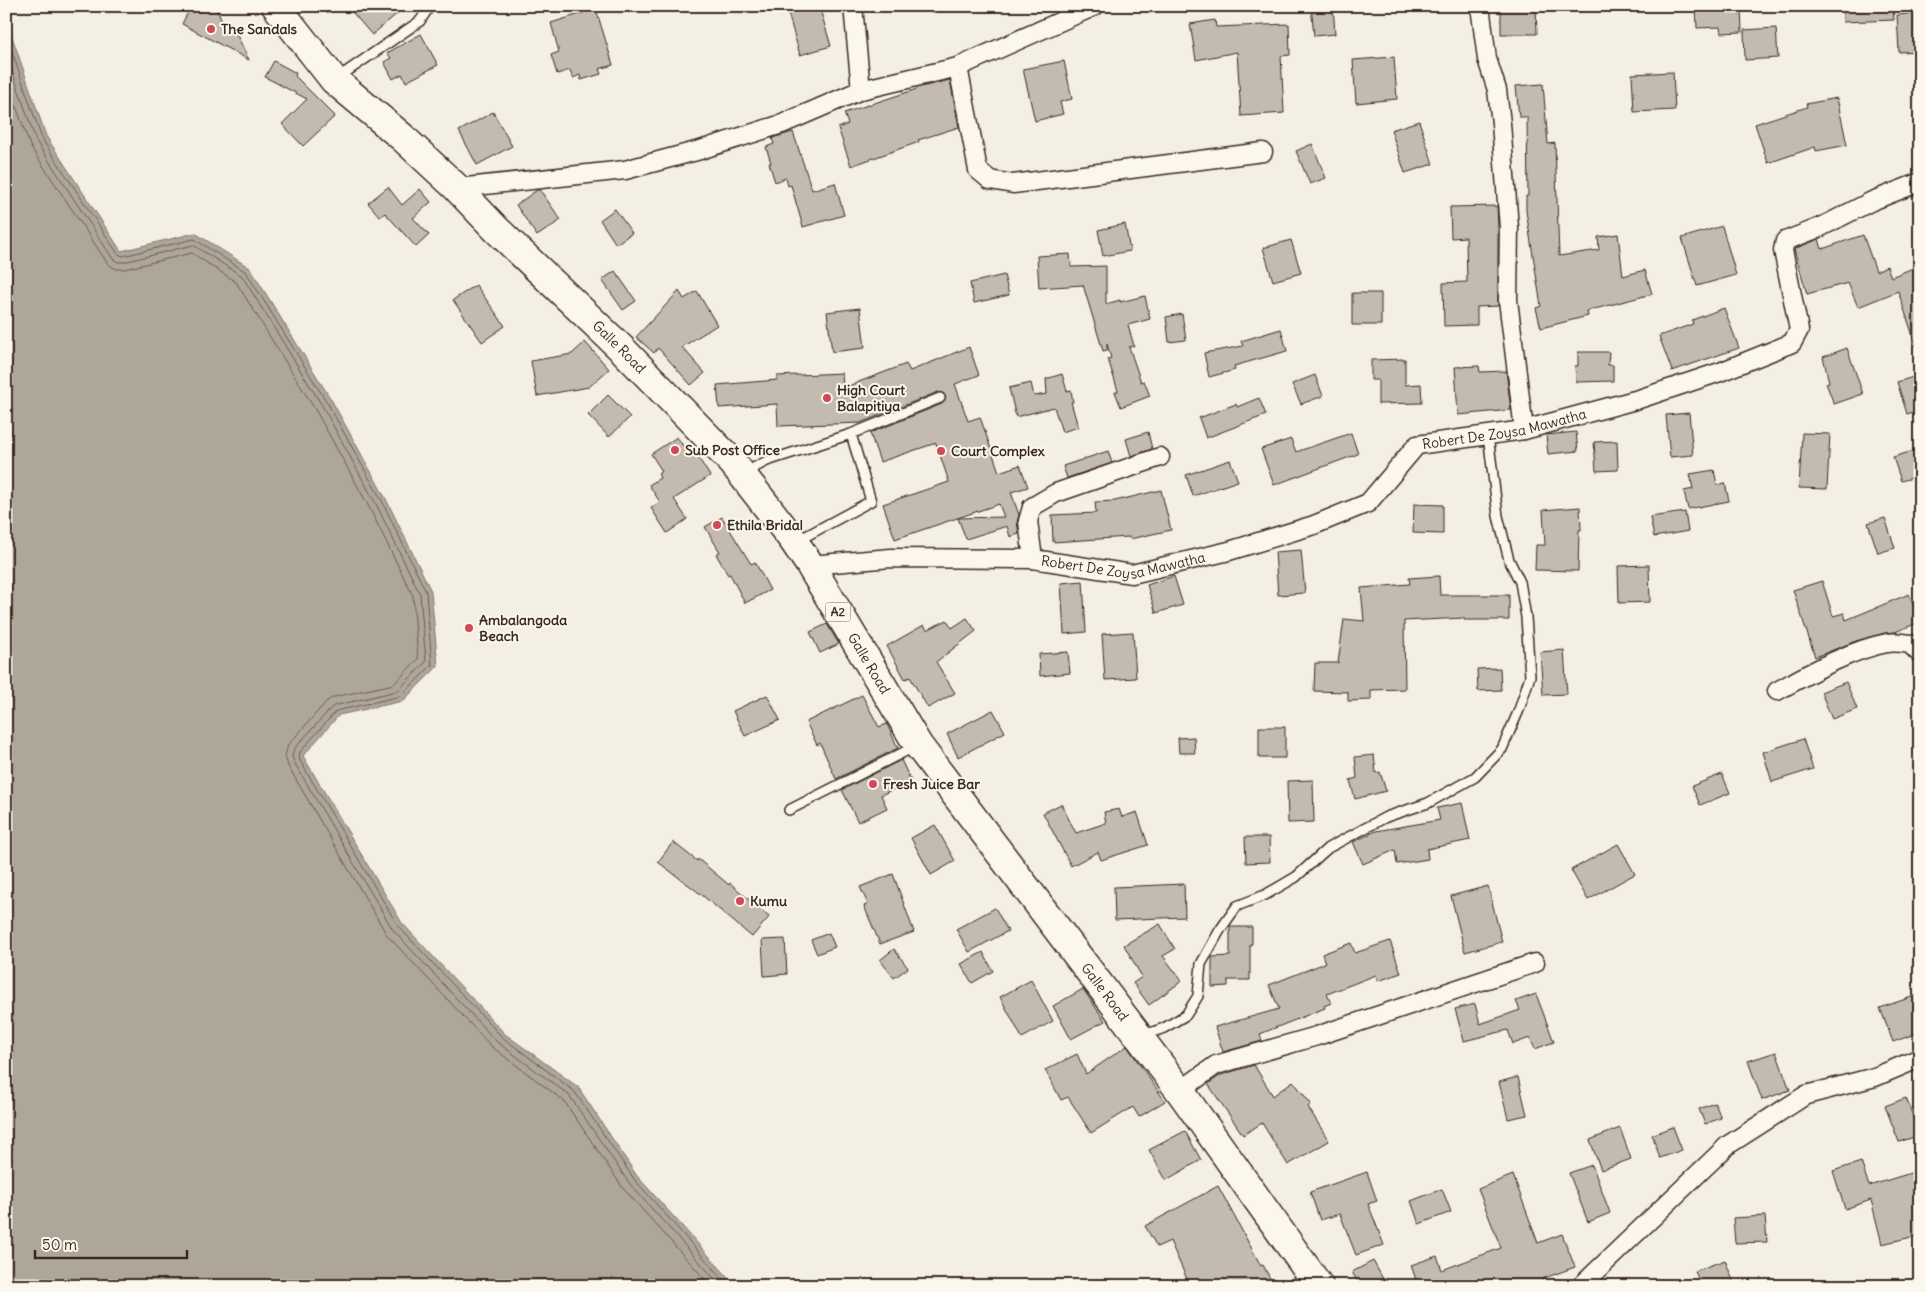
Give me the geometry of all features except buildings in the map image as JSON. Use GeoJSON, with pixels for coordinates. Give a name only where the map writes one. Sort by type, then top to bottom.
{"type":"FeatureCollection","features":[{"type":"Feature","properties":{"kind":"highway","name":"Galle Road"},"geometry":{"type":"LineString","coordinates":[[276,6],[334,80],[402,137],[456,188],[629,357],[742,474],[810,565],[918,745],[1140,1037],[1319,1286]]}},
{"type":"Feature","properties":{"kind":"street"},"geometry":{"type":"LineString","coordinates":[[853,6],[861,90]]}},
{"type":"Feature","properties":{"kind":"street"},"geometry":{"type":"LineString","coordinates":[[456,188],[625,170],[700,150],[782,124],[861,90],[958,67],[1075,10],[1095,6]]}},
{"type":"Feature","properties":{"kind":"street"},"geometry":{"type":"LineString","coordinates":[[1480,6],[1486,59],[1497,90],[1501,124],[1509,228],[1508,300],[1524,430]]}},
{"type":"Feature","properties":{"kind":"street"},"geometry":{"type":"LineString","coordinates":[[958,67],[978,170],[990,180],[1013,184],[1263,152]]}},
{"type":"Feature","properties":{"kind":"street","name":"Robert De Zoysa Mawatha"},"geometry":{"type":"LineString","coordinates":[[810,565],[891,558],[1033,558],[1132,574],[1229,552],[1314,525],[1368,503],[1416,445],[1524,430],[1639,399],[1720,372],[1792,342],[1799,330],[1782,250],[1784,241],[1821,227],[1872,201],[1920,182]]}},
{"type":"Feature","properties":{"kind":"street"},"geometry":{"type":"LineString","coordinates":[[1033,558],[1028,521],[1032,507],[1056,493],[1160,457]]}},
{"type":"Feature","properties":{"kind":"street"},"geometry":{"type":"LineString","coordinates":[[1777,691],[1861,650],[1889,642],[1910,644],[1920,654]]}},
{"type":"Feature","properties":{"kind":"street"},"geometry":{"type":"LineString","coordinates":[[1180,1091],[1216,1065],[1317,1036],[1535,963]]}},
{"type":"Feature","properties":{"kind":"street"},"geometry":{"type":"LineString","coordinates":[[1580,1286],[1728,1145],[1806,1095],[1875,1077],[1920,1058]]}},
{"type":"Feature","properties":{"kind":"lane"},"geometry":{"type":"LineString","coordinates":[[334,80],[420,21],[430,6]]}},
{"type":"Feature","properties":{"kind":"lane"},"geometry":{"type":"LineString","coordinates":[[742,474],[767,461],[851,434],[940,398]]}},
{"type":"Feature","properties":{"kind":"lane"},"geometry":{"type":"LineString","coordinates":[[795,543],[871,501],[851,434]]}},
{"type":"Feature","properties":{"kind":"lane"},"geometry":{"type":"LineString","coordinates":[[1140,1037],[1164,1028],[1186,1015],[1198,996],[1201,964],[1220,930],[1237,906],[1265,895],[1296,877],[1328,848],[1386,817],[1428,803],[1475,777],[1502,749],[1519,710],[1530,676],[1526,617],[1520,582],[1509,560],[1498,516],[1488,435]]}},
{"type":"Feature","properties":{"kind":"lane"},"geometry":{"type":"LineString","coordinates":[[789,810],[918,745]]}},
{"type":"Feature","properties":{"kind":"water"},"geometry":{"type":"Polygon","coordinates":[[[6,19],[46,136],[121,251],[195,233],[250,268],[332,401],[386,499],[431,591],[438,666],[403,701],[339,715],[303,756],[402,923],[505,1034],[578,1087],[637,1176],[736,1286],[6,1286],[6,19]]]}},
{"type":"Feature","properties":{"kind":"place","name":"The Sandals"},"geometry":{"type":"Point","coordinates":[211,29]}},
{"type":"Feature","properties":{"kind":"place","name":"High Court Balapitiya"},"geometry":{"type":"Point","coordinates":[827,398]}},
{"type":"Feature","properties":{"kind":"place","name":"Sub Post Office"},"geometry":{"type":"Point","coordinates":[675,450]}},
{"type":"Feature","properties":{"kind":"place","name":"Court Complex"},"geometry":{"type":"Point","coordinates":[941,451]}},
{"type":"Feature","properties":{"kind":"place","name":"Ethila Bridal"},"geometry":{"type":"Point","coordinates":[717,525]}},
{"type":"Feature","properties":{"kind":"place","name":"Ambalangoda Beach"},"geometry":{"type":"Point","coordinates":[469,628]}},
{"type":"Feature","properties":{"kind":"place","name":"Fresh Juice Bar"},"geometry":{"type":"Point","coordinates":[873,784]}},
{"type":"Feature","properties":{"kind":"place","name":"Kumu"},"geometry":{"type":"Point","coordinates":[740,901]}}]}
